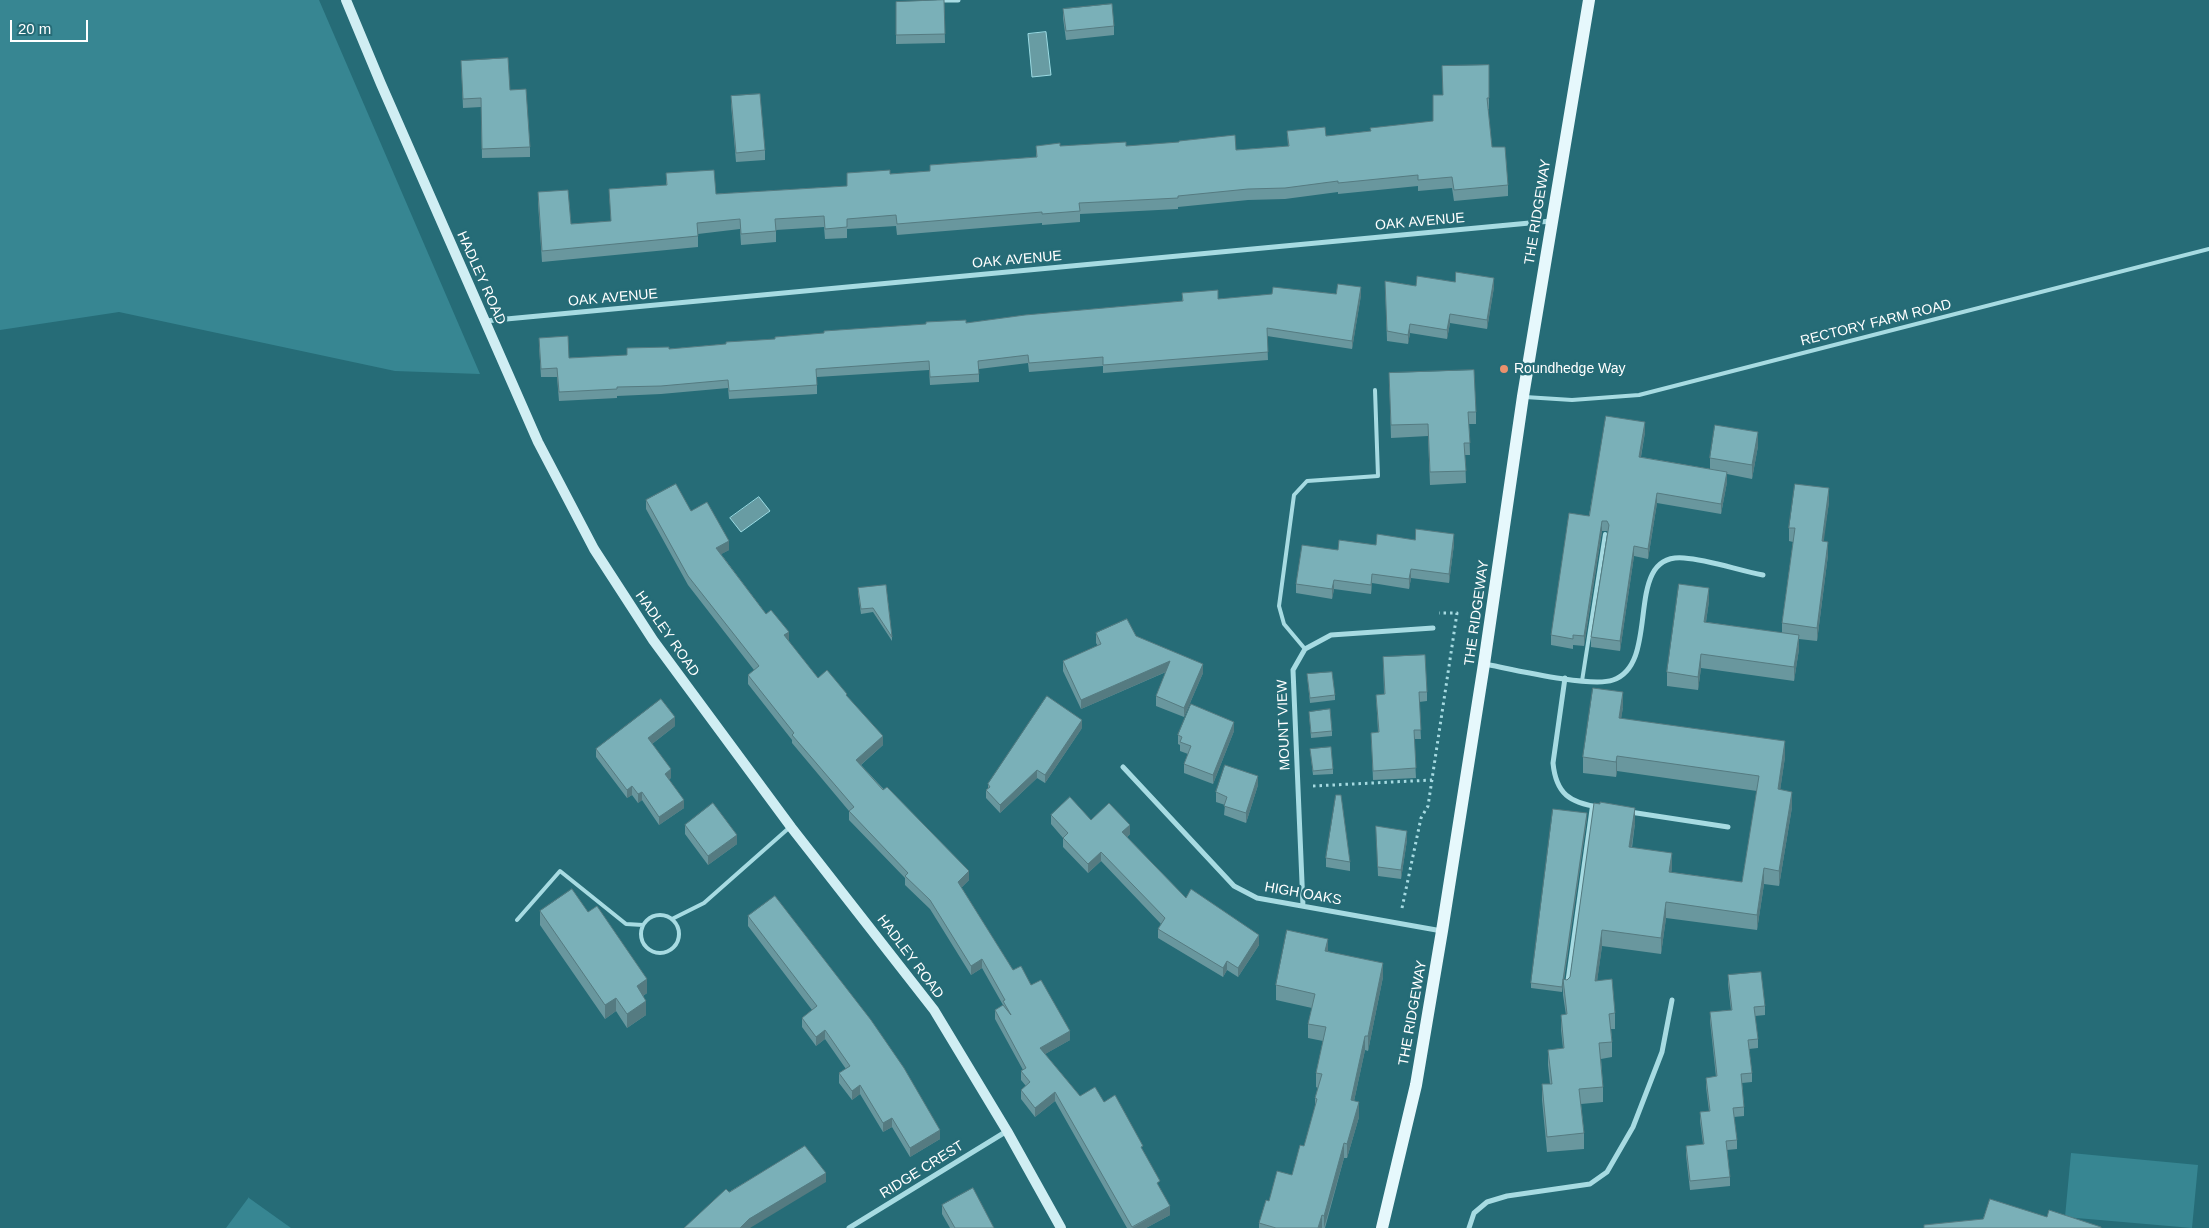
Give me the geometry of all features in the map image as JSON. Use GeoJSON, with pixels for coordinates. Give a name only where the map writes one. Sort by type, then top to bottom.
{"type":"FeatureCollection","features":[{"type":"Feature","properties":{"kind":"main road","name":"THE RIDGEWAY"},"geometry":{"type":"LineString","coordinates":[[1382,1228],[1416,1085],[1442,932],[1523,396],[1589,0]]}},
{"type":"Feature","properties":{"kind":"street","name":"HADLEY ROAD"},"geometry":{"type":"LineString","coordinates":[[346,0],[538,442],[594,549],[653,640],[791,827],[934,1010],[1007,1131],[1061,1228]]}},
{"type":"Feature","properties":{"kind":"street"},"geometry":{"type":"LineString","coordinates":[[933,1],[958,0]]}},
{"type":"Feature","properties":{"kind":"street","name":"OAK AVENUE"},"geometry":{"type":"LineString","coordinates":[[484,321],[1551,221]]}},
{"type":"Feature","properties":{"kind":"street"},"geometry":{"type":"LineString","coordinates":[[1484,664],[1582,681],[1601,683],[1613,681],[1632,667],[1638,652],[1647,589],[1655,570],[1668,560],[1683,558],[1763,575]]}},
{"type":"Feature","properties":{"kind":"street"},"geometry":{"type":"LineString","coordinates":[[1305,648],[1331,634],[1433,628]]}},
{"type":"Feature","properties":{"kind":"street","name":"MOUNT VIEW"},"geometry":{"type":"LineString","coordinates":[[1303,906],[1293,670],[1305,648]]}},
{"type":"Feature","properties":{"kind":"street"},"geometry":{"type":"LineString","coordinates":[[1565,678],[1553,763],[1554,776],[1563,793],[1574,801],[1602,808]]}},
{"type":"Feature","properties":{"kind":"street","name":"HIGH OAKS"},"geometry":{"type":"LineString","coordinates":[[1123,767],[1234,886],[1243,893],[1257,898],[1399,922],[1442,932]]}},
{"type":"Feature","properties":{"kind":"street"},"geometry":{"type":"LineString","coordinates":[[1621,811],[1728,827]]}},
{"type":"Feature","properties":{"kind":"street"},"geometry":{"type":"LineString","coordinates":[[1469,1228],[1474,1213],[1487,1202],[1507,1196],[1590,1184],[1607,1172],[1632,1127],[1662,1052],[1672,1000]]}},
{"type":"Feature","properties":{"kind":"street","name":"RIDGE CREST"},"geometry":{"type":"LineString","coordinates":[[849,1228],[1007,1131]]}},
{"type":"Feature","properties":{"kind":"lane","name":"RECTORY FARM ROAD"},"geometry":{"type":"LineString","coordinates":[[1523,396],[1572,400],[1639,395],[2209,249]]}},
{"type":"Feature","properties":{"kind":"lane"},"geometry":{"type":"LineString","coordinates":[[1305,648],[1284,624],[1279,606],[1294,495],[1307,481],[1378,476],[1374,390]]}},
{"type":"Feature","properties":{"kind":"lane"},"geometry":{"type":"LineString","coordinates":[[1582,681],[1605,534]]}},
{"type":"Feature","properties":{"kind":"lane"},"geometry":{"type":"LineString","coordinates":[[1566,992],[1592,806]]}},
{"type":"Feature","properties":{"kind":"lane"},"geometry":{"type":"LineString","coordinates":[[672,920],[704,903],[791,827]]}},
{"type":"Feature","properties":{"kind":"lane"},"geometry":{"type":"LineString","coordinates":[[517,920],[560,870],[626,924],[643,925]]}},
{"type":"Feature","properties":{"kind":"lane"},"geometry":{"type":"LineString","coordinates":[[657,915],[665,916],[672,920],[679,935],[677,943],[671,949],[655,952],[642,941],[643,925],[657,915]]}},
{"type":"Feature","properties":{"kind":"path"},"geometry":{"type":"LineString","coordinates":[[1399,922],[1422,818],[1428,806],[1457,612],[1433,614],[1433,628]]}},
{"type":"Feature","properties":{"kind":"path"},"geometry":{"type":"LineString","coordinates":[[1298,787],[1432,780]]}},
{"type":"Feature","properties":{"kind":"shaded area"},"geometry":{"type":"Polygon","coordinates":[[[0,0],[319,0],[480,374],[395,371],[119,312],[0,330],[0,0]]]}},
{"type":"Feature","properties":{"kind":"shaded area"},"geometry":{"type":"Polygon","coordinates":[[[1046,32],[1051,75],[1032,77],[1028,34],[1046,32]]]}},
{"type":"Feature","properties":{"kind":"shaded area"},"geometry":{"type":"Polygon","coordinates":[[[759,497],[770,511],[741,532],[730,518],[759,497]]]}},
{"type":"Feature","properties":{"kind":"shaded area"},"geometry":{"type":"Polygon","coordinates":[[[2071,1153],[2198,1165],[2192,1228],[2065,1217],[2071,1153]]]}},
{"type":"Feature","properties":{"kind":"shaded area"},"geometry":{"type":"Polygon","coordinates":[[[249,1198],[291,1228],[226,1228],[249,1198]]]}},
{"type":"Feature","properties":{"kind":"building"},"geometry":{"type":"Polygon","coordinates":[[[944,0],[945,34],[896,35],[896,2],[944,0]]]}},
{"type":"Feature","properties":{"kind":"building"},"geometry":{"type":"Polygon","coordinates":[[[1112,4],[1114,26],[1066,31],[1063,9],[1112,4]]]}},
{"type":"Feature","properties":{"kind":"building"},"geometry":{"type":"Polygon","coordinates":[[[508,58],[510,90],[526,89],[530,147],[482,149],[481,98],[463,99],[461,61],[508,58]]]}},
{"type":"Feature","properties":{"kind":"building"},"geometry":{"type":"Polygon","coordinates":[[[1489,65],[1489,98],[1487,98],[1492,147],[1505,147],[1508,185],[1454,190],[1452,177],[1418,180],[1418,175],[1338,183],[1338,181],[1285,188],[1248,189],[1178,196],[1178,198],[1079,203],[1080,211],[1042,214],[1042,212],[897,224],[896,215],[847,219],[847,227],[825,229],[824,216],[775,219],[776,231],[741,234],[740,219],[697,223],[698,236],[542,251],[538,192],[568,190],[571,224],[611,221],[609,189],[667,185],[666,173],[714,170],[716,194],[847,186],[847,173],[890,170],[890,174],[930,171],[930,165],[1037,157],[1036,146],[1060,143],[1060,146],[1126,142],[1126,146],[1235,135],[1236,150],[1289,146],[1287,131],[1325,127],[1326,136],[1371,131],[1370,128],[1433,121],[1433,95],[1443,95],[1442,66],[1489,65]]]}},
{"type":"Feature","properties":{"kind":"building"},"geometry":{"type":"Polygon","coordinates":[[[760,94],[765,150],[736,153],[731,96],[760,94]]]}},
{"type":"Feature","properties":{"kind":"building"},"geometry":{"type":"Polygon","coordinates":[[[1456,272],[1494,278],[1487,320],[1450,314],[1447,330],[1410,324],[1408,335],[1387,331],[1385,281],[1416,286],[1417,276],[1455,282],[1456,272]]]}},
{"type":"Feature","properties":{"kind":"building"},"geometry":{"type":"Polygon","coordinates":[[[1338,284],[1361,287],[1352,341],[1267,328],[1268,352],[1103,365],[1103,357],[1029,363],[1028,355],[978,361],[979,374],[930,377],[929,361],[816,369],[817,385],[729,391],[728,380],[559,392],[557,368],[541,369],[539,338],[568,336],[569,358],[627,355],[627,348],[669,347],[669,349],[726,344],[726,342],[775,339],[775,337],[824,333],[824,331],[926,324],[926,322],[966,320],[966,323],[1025,315],[1183,301],[1182,293],[1218,290],[1218,299],[1272,294],[1273,287],[1336,294],[1338,284]]]}},
{"type":"Feature","properties":{"kind":"building"},"geometry":{"type":"Polygon","coordinates":[[[1474,370],[1476,412],[1468,412],[1470,443],[1464,443],[1466,471],[1430,472],[1428,424],[1391,425],[1389,373],[1474,370]]]}},
{"type":"Feature","properties":{"kind":"building"},"geometry":{"type":"Polygon","coordinates":[[[1606,416],[1645,422],[1639,457],[1727,472],[1721,504],[1657,493],[1648,549],[1634,546],[1620,641],[1591,637],[1609,525],[1607,521],[1602,521],[1584,636],[1573,635],[1573,639],[1551,635],[1569,513],[1589,516],[1606,416]]]}},
{"type":"Feature","properties":{"kind":"building"},"geometry":{"type":"Polygon","coordinates":[[[1715,425],[1758,432],[1752,465],[1710,458],[1715,425]]]}},
{"type":"Feature","properties":{"kind":"building"},"geometry":{"type":"Polygon","coordinates":[[[676,484],[691,511],[707,502],[729,541],[716,548],[766,614],[771,610],[789,632],[784,635],[818,678],[827,670],[846,695],[883,736],[856,760],[883,790],[887,787],[969,871],[958,882],[1013,970],[1021,966],[1031,985],[1041,980],[1070,1031],[1040,1048],[1080,1096],[1095,1087],[1104,1102],[1115,1095],[1143,1146],[1141,1147],[1160,1181],[1157,1183],[1170,1206],[1132,1227],[1055,1092],[1035,1108],[1021,1090],[1030,1082],[1021,1071],[1026,1068],[995,1010],[1003,1005],[1011,1015],[1003,1001],[1005,1000],[982,959],[971,966],[930,900],[905,876],[908,873],[849,811],[854,807],[792,735],[794,733],[748,675],[759,666],[688,576],[646,500],[676,484]]]}},
{"type":"Feature","properties":{"kind":"building"},"geometry":{"type":"Polygon","coordinates":[[[1795,484],[1829,488],[1822,541],[1828,542],[1817,628],[1782,623],[1795,528],[1789,528],[1795,484]]]}},
{"type":"Feature","properties":{"kind":"building"},"geometry":{"type":"Polygon","coordinates":[[[1416,529],[1454,534],[1449,574],[1411,569],[1409,579],[1372,574],[1371,585],[1334,580],[1332,589],[1296,584],[1302,545],[1338,550],[1339,540],[1376,545],[1377,534],[1415,540],[1416,529]]]}},
{"type":"Feature","properties":{"kind":"building"},"geometry":{"type":"Polygon","coordinates":[[[1679,584],[1709,588],[1704,622],[1799,635],[1794,667],[1701,654],[1698,677],[1667,672],[1679,584]]]}},
{"type":"Feature","properties":{"kind":"building"},"geometry":{"type":"Polygon","coordinates":[[[886,585],[892,637],[873,608],[861,609],[858,588],[886,585]]]}},
{"type":"Feature","properties":{"kind":"building"},"geometry":{"type":"Polygon","coordinates":[[[1127,619],[1136,636],[1203,664],[1184,708],[1156,696],[1170,661],[1081,700],[1063,661],[1101,644],[1096,633],[1127,619]]]}},
{"type":"Feature","properties":{"kind":"building"},"geometry":{"type":"Polygon","coordinates":[[[1425,655],[1427,692],[1419,692],[1421,730],[1414,730],[1416,768],[1373,771],[1371,733],[1379,732],[1376,695],[1385,694],[1383,657],[1425,655]]]}},
{"type":"Feature","properties":{"kind":"building"},"geometry":{"type":"Polygon","coordinates":[[[1332,672],[1335,695],[1310,698],[1307,674],[1332,672]]]}},
{"type":"Feature","properties":{"kind":"building"},"geometry":{"type":"Polygon","coordinates":[[[1593,688],[1623,692],[1619,718],[1785,741],[1778,789],[1792,792],[1779,871],[1764,868],[1757,915],[1666,902],[1661,938],[1602,930],[1595,981],[1612,979],[1615,1013],[1609,1014],[1612,1042],[1599,1043],[1603,1087],[1579,1089],[1584,1133],[1547,1137],[1542,1084],[1552,1084],[1548,1050],[1564,1048],[1561,1015],[1567,1014],[1563,979],[1567,980],[1570,977],[1594,803],[1600,804],[1600,802],[1635,808],[1629,847],[1672,853],[1669,872],[1742,882],[1759,776],[1617,756],[1616,762],[1583,757],[1593,688]]]}},
{"type":"Feature","properties":{"kind":"building"},"geometry":{"type":"Polygon","coordinates":[[[1047,696],[1082,720],[1045,775],[1037,770],[1000,805],[986,790],[990,787],[988,784],[1047,696]]]}},
{"type":"Feature","properties":{"kind":"building"},"geometry":{"type":"Polygon","coordinates":[[[661,699],[675,717],[648,738],[671,769],[665,774],[684,800],[659,817],[642,792],[638,794],[632,786],[627,790],[596,749],[661,699]]]}},
{"type":"Feature","properties":{"kind":"building"},"geometry":{"type":"Polygon","coordinates":[[[1191,704],[1234,722],[1213,775],[1184,764],[1191,746],[1180,742],[1182,737],[1178,735],[1191,704]]]}},
{"type":"Feature","properties":{"kind":"building"},"geometry":{"type":"Polygon","coordinates":[[[1330,709],[1332,731],[1311,733],[1309,712],[1330,709]]]}},
{"type":"Feature","properties":{"kind":"building"},"geometry":{"type":"Polygon","coordinates":[[[1331,747],[1333,769],[1313,771],[1310,749],[1331,747]]]}},
{"type":"Feature","properties":{"kind":"building"},"geometry":{"type":"Polygon","coordinates":[[[1225,765],[1258,776],[1246,813],[1224,806],[1227,797],[1216,792],[1225,765]]]}},
{"type":"Feature","properties":{"kind":"building"},"geometry":{"type":"Polygon","coordinates":[[[1336,795],[1341,795],[1350,862],[1326,858],[1336,795]]]}},
{"type":"Feature","properties":{"kind":"building"},"geometry":{"type":"Polygon","coordinates":[[[1070,797],[1091,820],[1109,803],[1130,825],[1122,832],[1186,898],[1191,889],[1259,935],[1238,968],[1227,961],[1223,968],[1158,929],[1165,918],[1101,852],[1088,864],[1063,838],[1068,833],[1051,815],[1070,797]]]}},
{"type":"Feature","properties":{"kind":"building"},"geometry":{"type":"Polygon","coordinates":[[[713,803],[737,835],[708,856],[685,825],[713,803]]]}},
{"type":"Feature","properties":{"kind":"building"},"geometry":{"type":"Polygon","coordinates":[[[1553,809],[1587,813],[1562,987],[1531,983],[1553,809]]]}},
{"type":"Feature","properties":{"kind":"building"},"geometry":{"type":"Polygon","coordinates":[[[1376,826],[1407,831],[1401,870],[1378,867],[1376,826]]]}},
{"type":"Feature","properties":{"kind":"building"},"geometry":{"type":"Polygon","coordinates":[[[572,889],[588,912],[597,906],[647,979],[637,986],[646,1001],[627,1014],[616,998],[605,1005],[540,911],[572,889]]]}},
{"type":"Feature","properties":{"kind":"building"},"geometry":{"type":"Polygon","coordinates":[[[775,896],[871,1020],[904,1068],[940,1130],[910,1148],[892,1118],[883,1123],[860,1085],[852,1091],[839,1073],[850,1066],[825,1030],[816,1037],[802,1018],[817,1006],[748,916],[775,896]]]}},
{"type":"Feature","properties":{"kind":"building"},"geometry":{"type":"Polygon","coordinates":[[[1287,930],[1328,939],[1325,951],[1383,963],[1368,1036],[1365,1036],[1351,1100],[1359,1102],[1347,1144],[1344,1143],[1324,1216],[1322,1215],[1318,1228],[1276,1228],[1259,1223],[1266,1200],[1269,1201],[1277,1171],[1292,1175],[1300,1145],[1304,1146],[1322,1074],[1316,1073],[1326,1027],[1308,1024],[1315,994],[1276,985],[1287,930]]]}},
{"type":"Feature","properties":{"kind":"building"},"geometry":{"type":"Polygon","coordinates":[[[1761,972],[1765,1006],[1754,1007],[1758,1039],[1748,1040],[1752,1073],[1741,1074],[1744,1107],[1733,1108],[1737,1140],[1726,1141],[1730,1177],[1690,1181],[1686,1146],[1704,1144],[1700,1112],[1710,1111],[1706,1078],[1717,1076],[1710,1012],[1732,1010],[1728,975],[1761,972]]]}},
{"type":"Feature","properties":{"kind":"building"},"geometry":{"type":"Polygon","coordinates":[[[805,1146],[826,1173],[749,1219],[740,1228],[684,1228],[726,1189],[729,1192],[805,1146]]]}},
{"type":"Feature","properties":{"kind":"building"},"geometry":{"type":"Polygon","coordinates":[[[973,1188],[994,1228],[955,1228],[942,1205],[973,1188]]]}},
{"type":"Feature","properties":{"kind":"building"},"geometry":{"type":"Polygon","coordinates":[[[1990,1199],[2047,1217],[2049,1210],[2101,1228],[1924,1228],[1924,1225],[1983,1219],[1990,1199]]]}},
{"type":"Feature","properties":{"kind":"place","name":"Roundhedge Way"},"geometry":{"type":"Point","coordinates":[1504,369]}}]}
